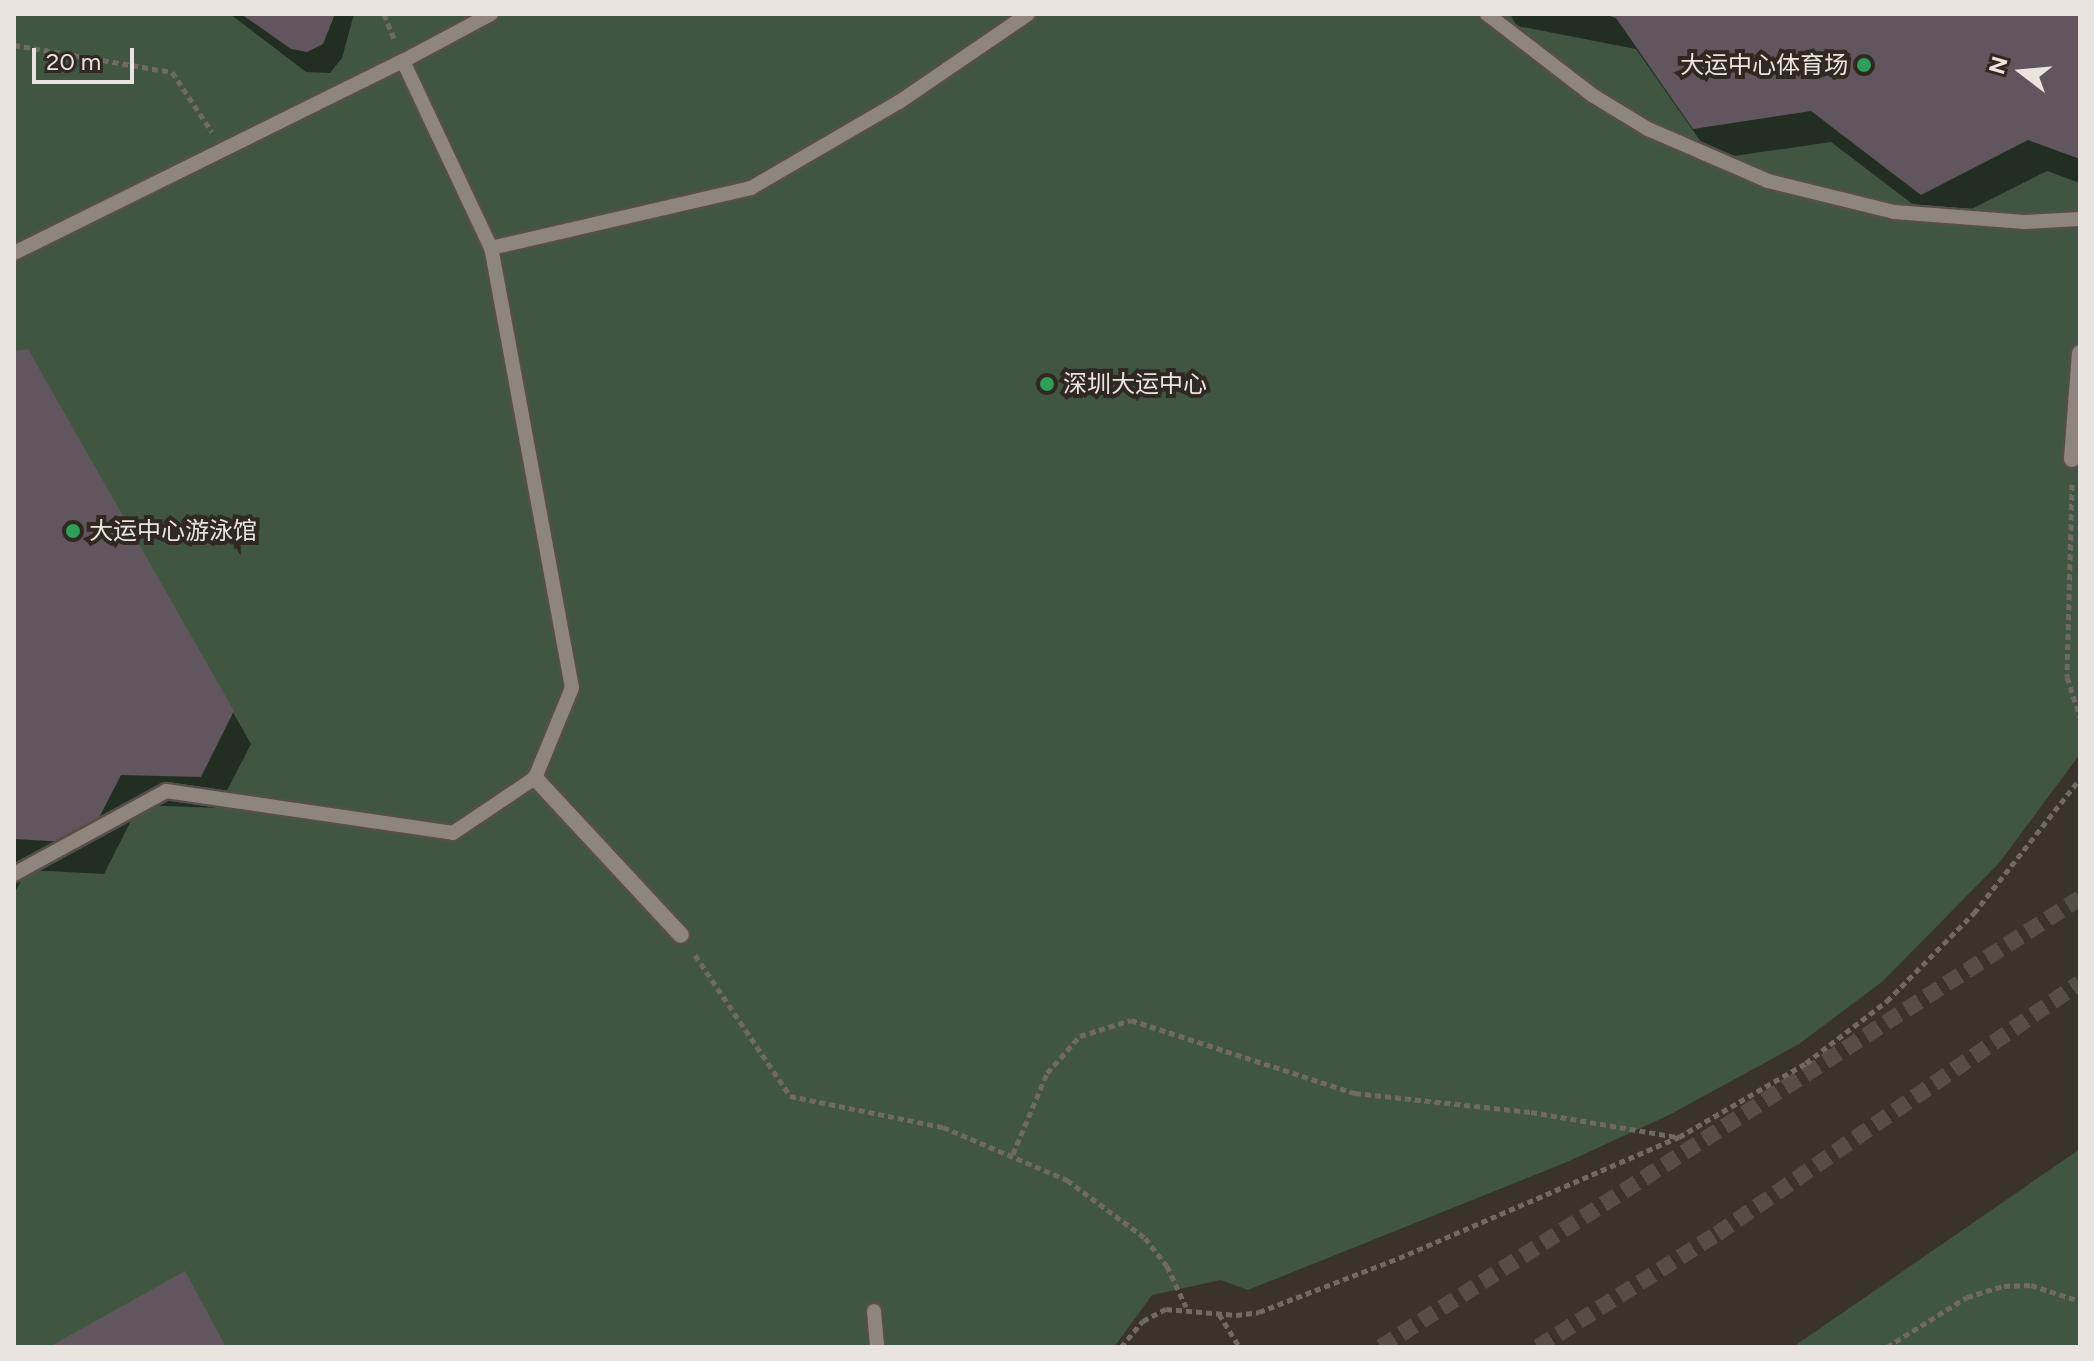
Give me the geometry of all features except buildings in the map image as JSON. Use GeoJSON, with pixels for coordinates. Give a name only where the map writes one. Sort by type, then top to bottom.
{"type":"FeatureCollection","features":[{"type":"Feature","properties":{"kind":"street"},"geometry":{"type":"LineString","coordinates":[[2072,459],[2080,353]]}},
{"type":"Feature","properties":{"kind":"street"},"geometry":{"type":"LineString","coordinates":[[535,778],[681,935]]}},
{"type":"Feature","properties":{"kind":"lane"},"geometry":{"type":"LineString","coordinates":[[14,253],[403,61],[491,14]]}},
{"type":"Feature","properties":{"kind":"lane"},"geometry":{"type":"LineString","coordinates":[[491,248],[751,188],[899,102],[1028,14]]}},
{"type":"Feature","properties":{"kind":"lane"},"geometry":{"type":"LineString","coordinates":[[1487,14],[1538,57],[1636,122],[1768,181],[1894,212],[2012,221],[2080,219]]}},
{"type":"Feature","properties":{"kind":"lane"},"geometry":{"type":"LineString","coordinates":[[14,874],[166,791],[453,833],[535,778],[572,688],[491,248],[403,61]]}},
{"type":"Feature","properties":{"kind":"lane"},"geometry":{"type":"LineString","coordinates":[[874,1311],[877,1347]]}},
{"type":"Feature","properties":{"kind":"path"},"geometry":{"type":"LineString","coordinates":[[14,45],[172,72],[223,150]]}},
{"type":"Feature","properties":{"kind":"path"},"geometry":{"type":"LineString","coordinates":[[2072,459],[2067,677],[2080,717]]}},
{"type":"Feature","properties":{"kind":"path"},"geometry":{"type":"LineString","coordinates":[[1121,1347],[1143,1321],[1166,1309],[1186,1307],[1219,1313],[1259,1312],[1399,1258],[1679,1137],[1806,1063],[1887,1001],[1974,913],[2080,779]]}},
{"type":"Feature","properties":{"kind":"path"},"geometry":{"type":"LineString","coordinates":[[681,935],[790,1096],[943,1127],[1013,1154],[1104,1203],[1145,1238],[1167,1266],[1186,1307]]}},
{"type":"Feature","properties":{"kind":"path"},"geometry":{"type":"LineString","coordinates":[[1013,1154],[1047,1073],[1080,1036],[1131,1020],[1355,1093],[1531,1112],[1679,1137]]}},
{"type":"Feature","properties":{"kind":"path"},"geometry":{"type":"LineString","coordinates":[[1887,1347],[1967,1297],[2004,1286],[2031,1285],[2080,1301]]}},
{"type":"Feature","properties":{"kind":"path"},"geometry":{"type":"LineString","coordinates":[[1219,1313],[1240,1347]]}},
{"type":"Feature","properties":{"kind":"green space","name":"深圳大运中心"},"geometry":{"type":"Polygon","coordinates":[[[14,14],[2080,14],[2080,754],[1999,863],[1883,981],[1799,1044],[1669,1115],[1567,1162],[1248,1290],[1221,1280],[1152,1295],[1114,1347],[14,1347],[14,14]]]}},
{"type":"Feature","properties":{"kind":"green space"},"geometry":{"type":"Polygon","coordinates":[[[2080,1149],[2080,1347],[1793,1347],[2080,1149]]]}},
{"type":"Feature","properties":{"kind":"tunnel"},"geometry":{"type":"LineString","coordinates":[[1381,1347],[2080,898]]}},
{"type":"Feature","properties":{"kind":"tunnel"},"geometry":{"type":"LineString","coordinates":[[1538,1347],[1717,1234],[2080,983]]}},
{"type":"Feature","properties":{"kind":"place","name":"大运中心体育场"},"geometry":{"type":"Point","coordinates":[1864,65]}},
{"type":"Feature","properties":{"kind":"place","name":"深圳大运中心"},"geometry":{"type":"Point","coordinates":[1047,384]}},
{"type":"Feature","properties":{"kind":"place","name":"大运中心游泳馆"},"geometry":{"type":"Point","coordinates":[73,531]}}]}
